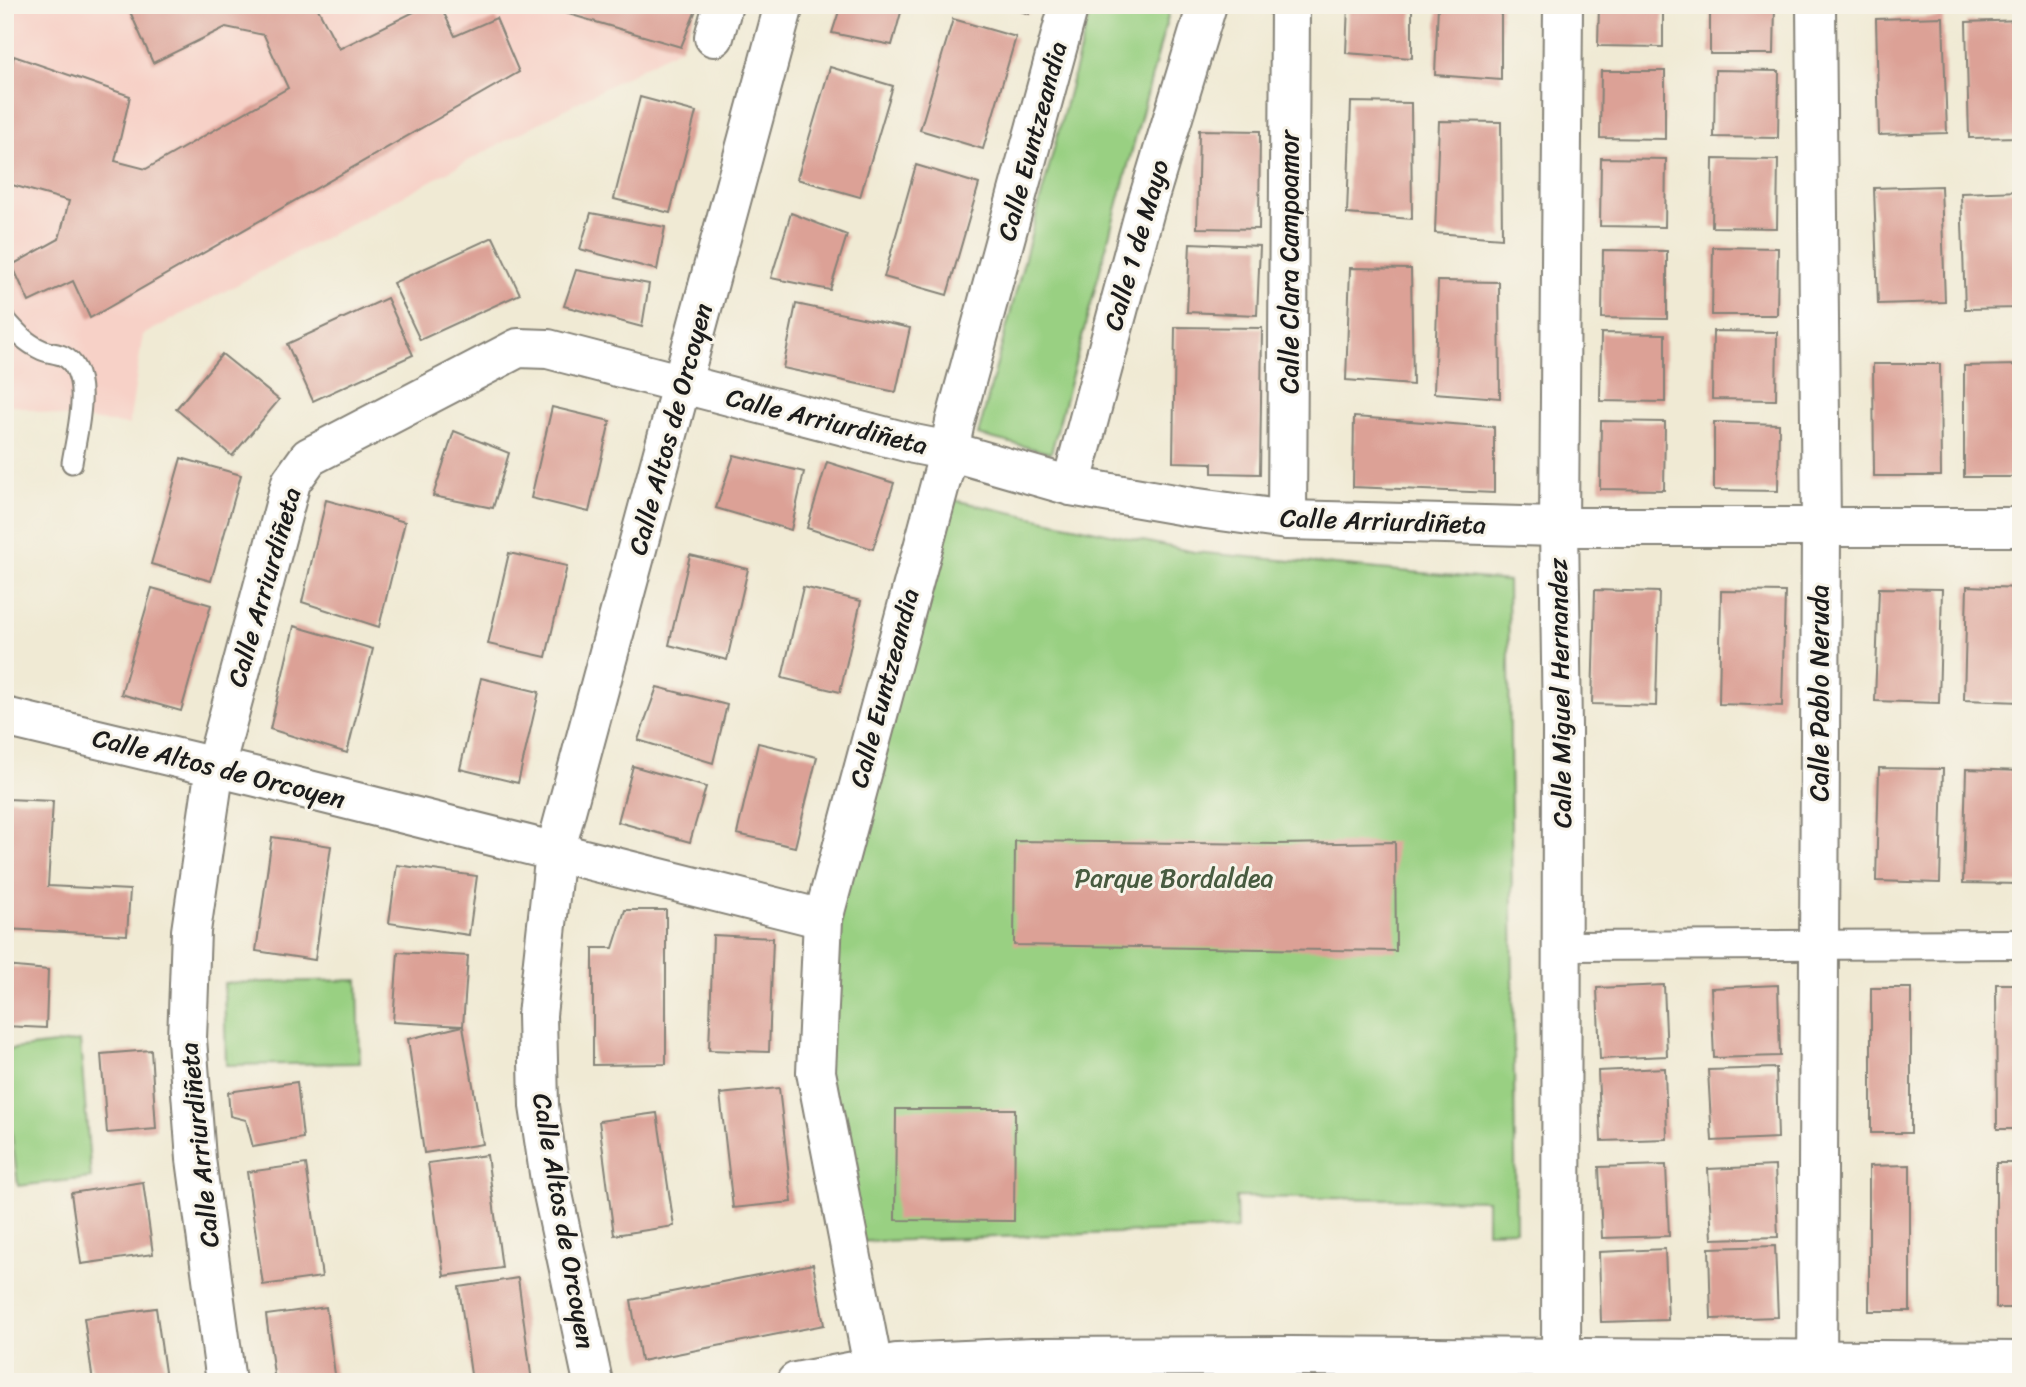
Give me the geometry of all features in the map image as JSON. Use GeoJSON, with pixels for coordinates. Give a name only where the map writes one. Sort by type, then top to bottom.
{"type":"FeatureCollection","features":[{"type":"Feature","properties":{"kind":"street","name":"Calle Altos de Orcoyen"},"geometry":{"type":"LineString","coordinates":[[593,1382],[550,1180],[539,1106],[537,1015],[555,852],[784,5]]}},
{"type":"Feature","properties":{"kind":"street","name":"Calle Euntzeandia"},"geometry":{"type":"LineString","coordinates":[[876,1374],[816,1072],[823,919],[1069,5]]}},
{"type":"Feature","properties":{"kind":"street","name":"Calle 1 de Mayo"},"geometry":{"type":"LineString","coordinates":[[1071,486],[1144,210],[1207,5]]}},
{"type":"Feature","properties":{"kind":"street","name":"Calle Clara Campoamor"},"geometry":{"type":"LineString","coordinates":[[1287,520],[1290,5]]}},
{"type":"Feature","properties":{"kind":"street","name":"Calle Miguel Hernandez"},"geometry":{"type":"LineString","coordinates":[[1561,1370],[1562,729],[1559,527],[1563,5]]}},
{"type":"Feature","properties":{"kind":"street","name":"Calle Pablo Neruda"},"geometry":{"type":"LineString","coordinates":[[1816,5],[1821,528],[1817,1371]]}},
{"type":"Feature","properties":{"kind":"street","name":"Calle Arriurdiñeta"},"geometry":{"type":"LineString","coordinates":[[226,1382],[196,1159],[187,1039],[191,931],[215,767],[291,482],[309,457],[518,348],[548,349],[949,451],[1071,486],[1287,520],[1559,527],[2021,527]]}},
{"type":"Feature","properties":{"kind":"street","name":"Calle Altos de Orcoyen"},"geometry":{"type":"LineString","coordinates":[[5,717],[823,919]]}},
{"type":"Feature","properties":{"kind":"street"},"geometry":{"type":"LineString","coordinates":[[1561,946],[2021,944]]}},
{"type":"Feature","properties":{"kind":"street"},"geometry":{"type":"LineString","coordinates":[[796,1382],[876,1374],[1032,1369],[1817,1371],[2021,1361]]}},
{"type":"Feature","properties":{"kind":"lane"},"geometry":{"type":"LineString","coordinates":[[5,319],[21,338],[42,351],[63,356],[76,367],[82,388],[72,463]]}},
{"type":"Feature","properties":{"kind":"shaded area"},"geometry":{"type":"Polygon","coordinates":[[[5,5],[535,5],[681,47],[143,335],[129,425],[59,416],[5,403],[5,5]]]}},
{"type":"Feature","properties":{"kind":"green space"},"geometry":{"type":"Polygon","coordinates":[[[1092,5],[1171,5],[1051,453],[978,435],[1092,5]]]}},
{"type":"Feature","properties":{"kind":"green space","name":"Parque Bordaldea"},"geometry":{"type":"Polygon","coordinates":[[[935,496],[1194,552],[1508,581],[1516,1230],[1487,1231],[1487,1200],[1236,1197],[1237,1229],[850,1242],[816,1072],[823,919],[935,496]]]}},
{"type":"Feature","properties":{"kind":"green space"},"geometry":{"type":"Polygon","coordinates":[[[358,980],[360,1063],[226,1065],[224,983],[358,980]]]}},
{"type":"Feature","properties":{"kind":"green space"},"geometry":{"type":"Polygon","coordinates":[[[80,1041],[91,1178],[18,1186],[5,1079],[5,1050],[80,1041]]]}},
{"type":"Feature","properties":{"kind":"building"},"geometry":{"type":"Polygon","coordinates":[[[127,5],[316,5],[339,49],[428,5],[440,5],[455,36],[496,18],[519,72],[90,318],[73,281],[29,302],[12,265],[59,239],[69,201],[5,183],[5,90],[14,56],[130,96],[115,161],[146,169],[288,88],[264,35],[226,27],[153,63],[127,5]]]}},
{"type":"Feature","properties":{"kind":"building"},"geometry":{"type":"Polygon","coordinates":[[[538,5],[698,5],[681,47],[538,5]]]}},
{"type":"Feature","properties":{"kind":"building"},"geometry":{"type":"Polygon","coordinates":[[[841,5],[903,5],[892,45],[832,33],[841,5]]]}},
{"type":"Feature","properties":{"kind":"building"},"geometry":{"type":"Polygon","coordinates":[[[1001,5],[1031,5],[1029,14],[1001,5]]]}},
{"type":"Feature","properties":{"kind":"building"},"geometry":{"type":"Polygon","coordinates":[[[1348,5],[1412,5],[1412,58],[1346,53],[1348,5]]]}},
{"type":"Feature","properties":{"kind":"building"},"geometry":{"type":"Polygon","coordinates":[[[1438,5],[1501,5],[1501,80],[1435,75],[1438,5]]]}},
{"type":"Feature","properties":{"kind":"building"},"geometry":{"type":"Polygon","coordinates":[[[1599,5],[1663,5],[1663,47],[1598,46],[1599,5]]]}},
{"type":"Feature","properties":{"kind":"building"},"geometry":{"type":"Polygon","coordinates":[[[1710,5],[1775,5],[1774,54],[1710,54],[1710,5]]]}},
{"type":"Feature","properties":{"kind":"building"},"geometry":{"type":"Polygon","coordinates":[[[1943,17],[1947,133],[1879,135],[1876,19],[1943,17]]]}},
{"type":"Feature","properties":{"kind":"building"},"geometry":{"type":"Polygon","coordinates":[[[953,19],[1016,37],[983,149],[920,130],[953,19]]]}},
{"type":"Feature","properties":{"kind":"building"},"geometry":{"type":"Polygon","coordinates":[[[2021,20],[2021,137],[1969,138],[1966,22],[2021,20]]]}},
{"type":"Feature","properties":{"kind":"building"},"geometry":{"type":"Polygon","coordinates":[[[830,67],[893,86],[860,197],[797,179],[830,67]]]}},
{"type":"Feature","properties":{"kind":"building"},"geometry":{"type":"Polygon","coordinates":[[[1715,70],[1779,71],[1778,138],[1714,137],[1715,70]]]}},
{"type":"Feature","properties":{"kind":"building"},"geometry":{"type":"Polygon","coordinates":[[[1601,71],[1665,71],[1665,139],[1600,138],[1601,71]]]}},
{"type":"Feature","properties":{"kind":"building"},"geometry":{"type":"Polygon","coordinates":[[[640,97],[696,112],[670,213],[614,199],[640,97]]]}},
{"type":"Feature","properties":{"kind":"building"},"geometry":{"type":"Polygon","coordinates":[[[1351,102],[1411,103],[1412,219],[1347,214],[1351,102]]]}},
{"type":"Feature","properties":{"kind":"building"},"geometry":{"type":"Polygon","coordinates":[[[1439,121],[1501,122],[1502,238],[1435,233],[1439,121]]]}},
{"type":"Feature","properties":{"kind":"building"},"geometry":{"type":"Polygon","coordinates":[[[1199,130],[1260,131],[1259,229],[1197,228],[1199,130]]]}},
{"type":"Feature","properties":{"kind":"building"},"geometry":{"type":"Polygon","coordinates":[[[1601,158],[1666,159],[1665,227],[1600,226],[1601,158]]]}},
{"type":"Feature","properties":{"kind":"building"},"geometry":{"type":"Polygon","coordinates":[[[1713,159],[1778,160],[1777,228],[1712,227],[1713,159]]]}},
{"type":"Feature","properties":{"kind":"building"},"geometry":{"type":"Polygon","coordinates":[[[916,165],[979,184],[947,295],[884,277],[916,165]]]}},
{"type":"Feature","properties":{"kind":"building"},"geometry":{"type":"Polygon","coordinates":[[[1941,186],[1945,302],[1878,304],[1874,188],[1941,186]]]}},
{"type":"Feature","properties":{"kind":"building"},"geometry":{"type":"Polygon","coordinates":[[[2021,191],[2021,308],[1965,309],[1961,193],[2021,191]]]}},
{"type":"Feature","properties":{"kind":"building"},"geometry":{"type":"Polygon","coordinates":[[[591,213],[665,227],[657,270],[580,249],[591,213]]]}},
{"type":"Feature","properties":{"kind":"building"},"geometry":{"type":"Polygon","coordinates":[[[791,213],[847,235],[830,290],[771,278],[791,213]]]}},
{"type":"Feature","properties":{"kind":"building"},"geometry":{"type":"Polygon","coordinates":[[[493,237],[520,294],[420,340],[393,283],[493,237]]]}},
{"type":"Feature","properties":{"kind":"building"},"geometry":{"type":"Polygon","coordinates":[[[1190,243],[1260,246],[1257,315],[1187,312],[1190,243]]]}},
{"type":"Feature","properties":{"kind":"building"},"geometry":{"type":"Polygon","coordinates":[[[1713,247],[1778,248],[1777,315],[1712,315],[1713,247]]]}},
{"type":"Feature","properties":{"kind":"building"},"geometry":{"type":"Polygon","coordinates":[[[1603,250],[1667,251],[1667,319],[1602,318],[1603,250]]]}},
{"type":"Feature","properties":{"kind":"building"},"geometry":{"type":"Polygon","coordinates":[[[1350,268],[1411,269],[1413,385],[1346,380],[1350,268]]]}},
{"type":"Feature","properties":{"kind":"building"},"geometry":{"type":"Polygon","coordinates":[[[576,270],[649,284],[642,327],[564,306],[576,270]]]}},
{"type":"Feature","properties":{"kind":"building"},"geometry":{"type":"Polygon","coordinates":[[[1438,281],[1499,282],[1500,398],[1434,393],[1438,281]]]}},
{"type":"Feature","properties":{"kind":"building"},"geometry":{"type":"Polygon","coordinates":[[[387,298],[413,355],[313,401],[287,344],[387,298]]]}},
{"type":"Feature","properties":{"kind":"building"},"geometry":{"type":"Polygon","coordinates":[[[796,304],[910,328],[896,392],[783,368],[796,304]]]}},
{"type":"Feature","properties":{"kind":"building"},"geometry":{"type":"Polygon","coordinates":[[[1175,327],[1262,328],[1260,474],[1212,473],[1212,463],[1173,462],[1175,327]]]}},
{"type":"Feature","properties":{"kind":"building"},"geometry":{"type":"Polygon","coordinates":[[[1713,331],[1777,332],[1776,400],[1712,399],[1713,331]]]}},
{"type":"Feature","properties":{"kind":"building"},"geometry":{"type":"Polygon","coordinates":[[[1601,333],[1665,334],[1665,402],[1600,401],[1601,333]]]}},
{"type":"Feature","properties":{"kind":"building"},"geometry":{"type":"Polygon","coordinates":[[[222,354],[279,400],[232,456],[176,409],[222,354]]]}},
{"type":"Feature","properties":{"kind":"building"},"geometry":{"type":"Polygon","coordinates":[[[1873,364],[1940,364],[1941,476],[1874,476],[1873,364]]]}},
{"type":"Feature","properties":{"kind":"building"},"geometry":{"type":"Polygon","coordinates":[[[2021,365],[2021,477],[1964,477],[1964,366],[2021,365]]]}},
{"type":"Feature","properties":{"kind":"building"},"geometry":{"type":"Polygon","coordinates":[[[552,407],[610,421],[589,512],[531,498],[552,407]]]}},
{"type":"Feature","properties":{"kind":"building"},"geometry":{"type":"Polygon","coordinates":[[[1354,417],[1494,427],[1494,493],[1353,487],[1354,417]]]}},
{"type":"Feature","properties":{"kind":"building"},"geometry":{"type":"Polygon","coordinates":[[[1601,421],[1665,422],[1664,490],[1600,489],[1601,421]]]}},
{"type":"Feature","properties":{"kind":"building"},"geometry":{"type":"Polygon","coordinates":[[[1714,422],[1779,424],[1778,491],[1714,490],[1714,422]]]}},
{"type":"Feature","properties":{"kind":"building"},"geometry":{"type":"Polygon","coordinates":[[[454,431],[509,453],[493,508],[433,496],[454,431]]]}},
{"type":"Feature","properties":{"kind":"building"},"geometry":{"type":"Polygon","coordinates":[[[734,455],[804,472],[791,530],[716,508],[734,455]]]}},
{"type":"Feature","properties":{"kind":"building"},"geometry":{"type":"Polygon","coordinates":[[[181,458],[241,475],[211,581],[151,564],[181,458]]]}},
{"type":"Feature","properties":{"kind":"building"},"geometry":{"type":"Polygon","coordinates":[[[827,462],[894,483],[873,549],[807,528],[827,462]]]}},
{"type":"Feature","properties":{"kind":"building"},"geometry":{"type":"Polygon","coordinates":[[[326,500],[405,522],[379,627],[302,602],[326,500]]]}},
{"type":"Feature","properties":{"kind":"building"},"geometry":{"type":"Polygon","coordinates":[[[509,553],[567,566],[546,657],[488,644],[509,553]]]}},
{"type":"Feature","properties":{"kind":"building"},"geometry":{"type":"Polygon","coordinates":[[[690,555],[748,569],[727,660],[669,645],[690,555]]]}},
{"type":"Feature","properties":{"kind":"building"},"geometry":{"type":"Polygon","coordinates":[[[1967,586],[2021,588],[2021,702],[1964,700],[1967,586]]]}},
{"type":"Feature","properties":{"kind":"building"},"geometry":{"type":"Polygon","coordinates":[[[803,587],[861,601],[840,692],[782,678],[803,587]]]}},
{"type":"Feature","properties":{"kind":"building"},"geometry":{"type":"Polygon","coordinates":[[[152,588],[211,605],[181,711],[121,694],[152,588]]]}},
{"type":"Feature","properties":{"kind":"building"},"geometry":{"type":"Polygon","coordinates":[[[1879,588],[1942,589],[1939,703],[1875,701],[1879,588]]]}},
{"type":"Feature","properties":{"kind":"building"},"geometry":{"type":"Polygon","coordinates":[[[1595,590],[1659,592],[1656,706],[1592,704],[1595,590]]]}},
{"type":"Feature","properties":{"kind":"building"},"geometry":{"type":"Polygon","coordinates":[[[1721,591],[1785,592],[1782,706],[1719,704],[1721,591]]]}},
{"type":"Feature","properties":{"kind":"building"},"geometry":{"type":"Polygon","coordinates":[[[294,626],[373,649],[347,753],[270,729],[294,626]]]}},
{"type":"Feature","properties":{"kind":"building"},"geometry":{"type":"Polygon","coordinates":[[[481,678],[539,692],[518,783],[460,769],[481,678]]]}},
{"type":"Feature","properties":{"kind":"building"},"geometry":{"type":"Polygon","coordinates":[[[657,687],[727,705],[713,763],[638,740],[657,687]]]}},
{"type":"Feature","properties":{"kind":"building"},"geometry":{"type":"Polygon","coordinates":[[[758,743],[817,757],[795,847],[737,834],[758,743]]]}},
{"type":"Feature","properties":{"kind":"building"},"geometry":{"type":"Polygon","coordinates":[[[633,766],[706,787],[690,842],[618,822],[633,766]]]}},
{"type":"Feature","properties":{"kind":"building"},"geometry":{"type":"Polygon","coordinates":[[[1879,768],[1943,769],[1940,883],[1876,881],[1879,768]]]}},
{"type":"Feature","properties":{"kind":"building"},"geometry":{"type":"Polygon","coordinates":[[[1966,769],[2021,771],[2021,884],[1963,883],[1966,769]]]}},
{"type":"Feature","properties":{"kind":"building"},"geometry":{"type":"Polygon","coordinates":[[[7,799],[53,801],[48,886],[130,890],[127,935],[5,929],[7,799]]]}},
{"type":"Feature","properties":{"kind":"building"},"geometry":{"type":"Polygon","coordinates":[[[272,837],[331,846],[315,960],[256,951],[272,837]]]}},
{"type":"Feature","properties":{"kind":"building"},"geometry":{"type":"Polygon","coordinates":[[[1015,841],[1277,844],[1395,842],[1396,951],[1014,945],[1015,841]]]}},
{"type":"Feature","properties":{"kind":"building"},"geometry":{"type":"Polygon","coordinates":[[[397,865],[477,876],[469,935],[389,923],[397,865]]]}},
{"type":"Feature","properties":{"kind":"building"},"geometry":{"type":"Polygon","coordinates":[[[625,910],[666,910],[666,1064],[593,1065],[593,948],[613,948],[625,910]]]}},
{"type":"Feature","properties":{"kind":"building"},"geometry":{"type":"Polygon","coordinates":[[[713,935],[773,938],[769,1052],[709,1050],[713,935]]]}},
{"type":"Feature","properties":{"kind":"building"},"geometry":{"type":"Polygon","coordinates":[[[398,952],[468,956],[463,1026],[393,1022],[398,952]]]}},
{"type":"Feature","properties":{"kind":"building"},"geometry":{"type":"Polygon","coordinates":[[[5,966],[48,970],[46,1028],[5,1026],[5,966]]]}},
{"type":"Feature","properties":{"kind":"building"},"geometry":{"type":"Polygon","coordinates":[[[1996,984],[2021,984],[2021,1129],[1997,1129],[1996,984]]]}},
{"type":"Feature","properties":{"kind":"building"},"geometry":{"type":"Polygon","coordinates":[[[1664,985],[1667,1056],[1600,1059],[1597,988],[1664,985]]]}},
{"type":"Feature","properties":{"kind":"building"},"geometry":{"type":"Polygon","coordinates":[[[1778,985],[1780,1056],[1714,1058],[1711,988],[1778,985]]]}},
{"type":"Feature","properties":{"kind":"building"},"geometry":{"type":"Polygon","coordinates":[[[1871,988],[1911,988],[1911,1133],[1871,1133],[1871,988]]]}},
{"type":"Feature","properties":{"kind":"building"},"geometry":{"type":"Polygon","coordinates":[[[463,1026],[483,1144],[424,1153],[408,1039],[463,1026]]]}},
{"type":"Feature","properties":{"kind":"building"},"geometry":{"type":"Polygon","coordinates":[[[151,1050],[156,1129],[107,1133],[101,1054],[151,1050]]]}},
{"type":"Feature","properties":{"kind":"building"},"geometry":{"type":"Polygon","coordinates":[[[1665,1068],[1667,1139],[1601,1141],[1598,1071],[1665,1068]]]}},
{"type":"Feature","properties":{"kind":"building"},"geometry":{"type":"Polygon","coordinates":[[[1776,1068],[1778,1138],[1712,1141],[1708,1070],[1776,1068]]]}},
{"type":"Feature","properties":{"kind":"building"},"geometry":{"type":"Polygon","coordinates":[[[297,1082],[303,1138],[253,1147],[246,1120],[230,1116],[228,1092],[297,1082]]]}},
{"type":"Feature","properties":{"kind":"building"},"geometry":{"type":"Polygon","coordinates":[[[779,1088],[792,1202],[733,1208],[720,1094],[779,1088]]]}},
{"type":"Feature","properties":{"kind":"building"},"geometry":{"type":"Polygon","coordinates":[[[896,1109],[1015,1109],[1014,1221],[895,1220],[896,1109]]]}},
{"type":"Feature","properties":{"kind":"building"},"geometry":{"type":"Polygon","coordinates":[[[657,1113],[674,1226],[614,1235],[599,1121],[657,1113]]]}},
{"type":"Feature","properties":{"kind":"building"},"geometry":{"type":"Polygon","coordinates":[[[487,1155],[502,1268],[444,1276],[428,1163],[487,1155]]]}},
{"type":"Feature","properties":{"kind":"building"},"geometry":{"type":"Polygon","coordinates":[[[1996,1163],[2021,1163],[2021,1308],[1996,1308],[1996,1163]]]}},
{"type":"Feature","properties":{"kind":"building"},"geometry":{"type":"Polygon","coordinates":[[[306,1164],[322,1277],[263,1285],[247,1172],[306,1164]]]}},
{"type":"Feature","properties":{"kind":"building"},"geometry":{"type":"Polygon","coordinates":[[[1666,1165],[1669,1236],[1602,1238],[1599,1167],[1666,1165]]]}},
{"type":"Feature","properties":{"kind":"building"},"geometry":{"type":"Polygon","coordinates":[[[1910,1165],[1910,1311],[1869,1311],[1869,1166],[1910,1165]]]}},
{"type":"Feature","properties":{"kind":"building"},"geometry":{"type":"Polygon","coordinates":[[[1775,1166],[1778,1237],[1712,1239],[1708,1169],[1775,1166]]]}},
{"type":"Feature","properties":{"kind":"building"},"geometry":{"type":"Polygon","coordinates":[[[143,1182],[153,1254],[81,1264],[71,1193],[143,1182]]]}},
{"type":"Feature","properties":{"kind":"building"},"geometry":{"type":"Polygon","coordinates":[[[1775,1246],[1778,1317],[1711,1319],[1709,1248],[1775,1246]]]}},
{"type":"Feature","properties":{"kind":"building"},"geometry":{"type":"Polygon","coordinates":[[[1665,1249],[1668,1320],[1601,1322],[1599,1252],[1665,1249]]]}},
{"type":"Feature","properties":{"kind":"building"},"geometry":{"type":"Polygon","coordinates":[[[813,1264],[824,1325],[641,1361],[631,1300],[813,1264]]]}},
{"type":"Feature","properties":{"kind":"building"},"geometry":{"type":"Polygon","coordinates":[[[518,1278],[532,1382],[472,1382],[459,1287],[518,1278]]]}},
{"type":"Feature","properties":{"kind":"building"},"geometry":{"type":"Polygon","coordinates":[[[326,1307],[336,1382],[275,1382],[266,1315],[326,1307]]]}},
{"type":"Feature","properties":{"kind":"building"},"geometry":{"type":"Polygon","coordinates":[[[156,1308],[166,1379],[148,1382],[93,1382],[84,1318],[156,1308]]]}}]}
